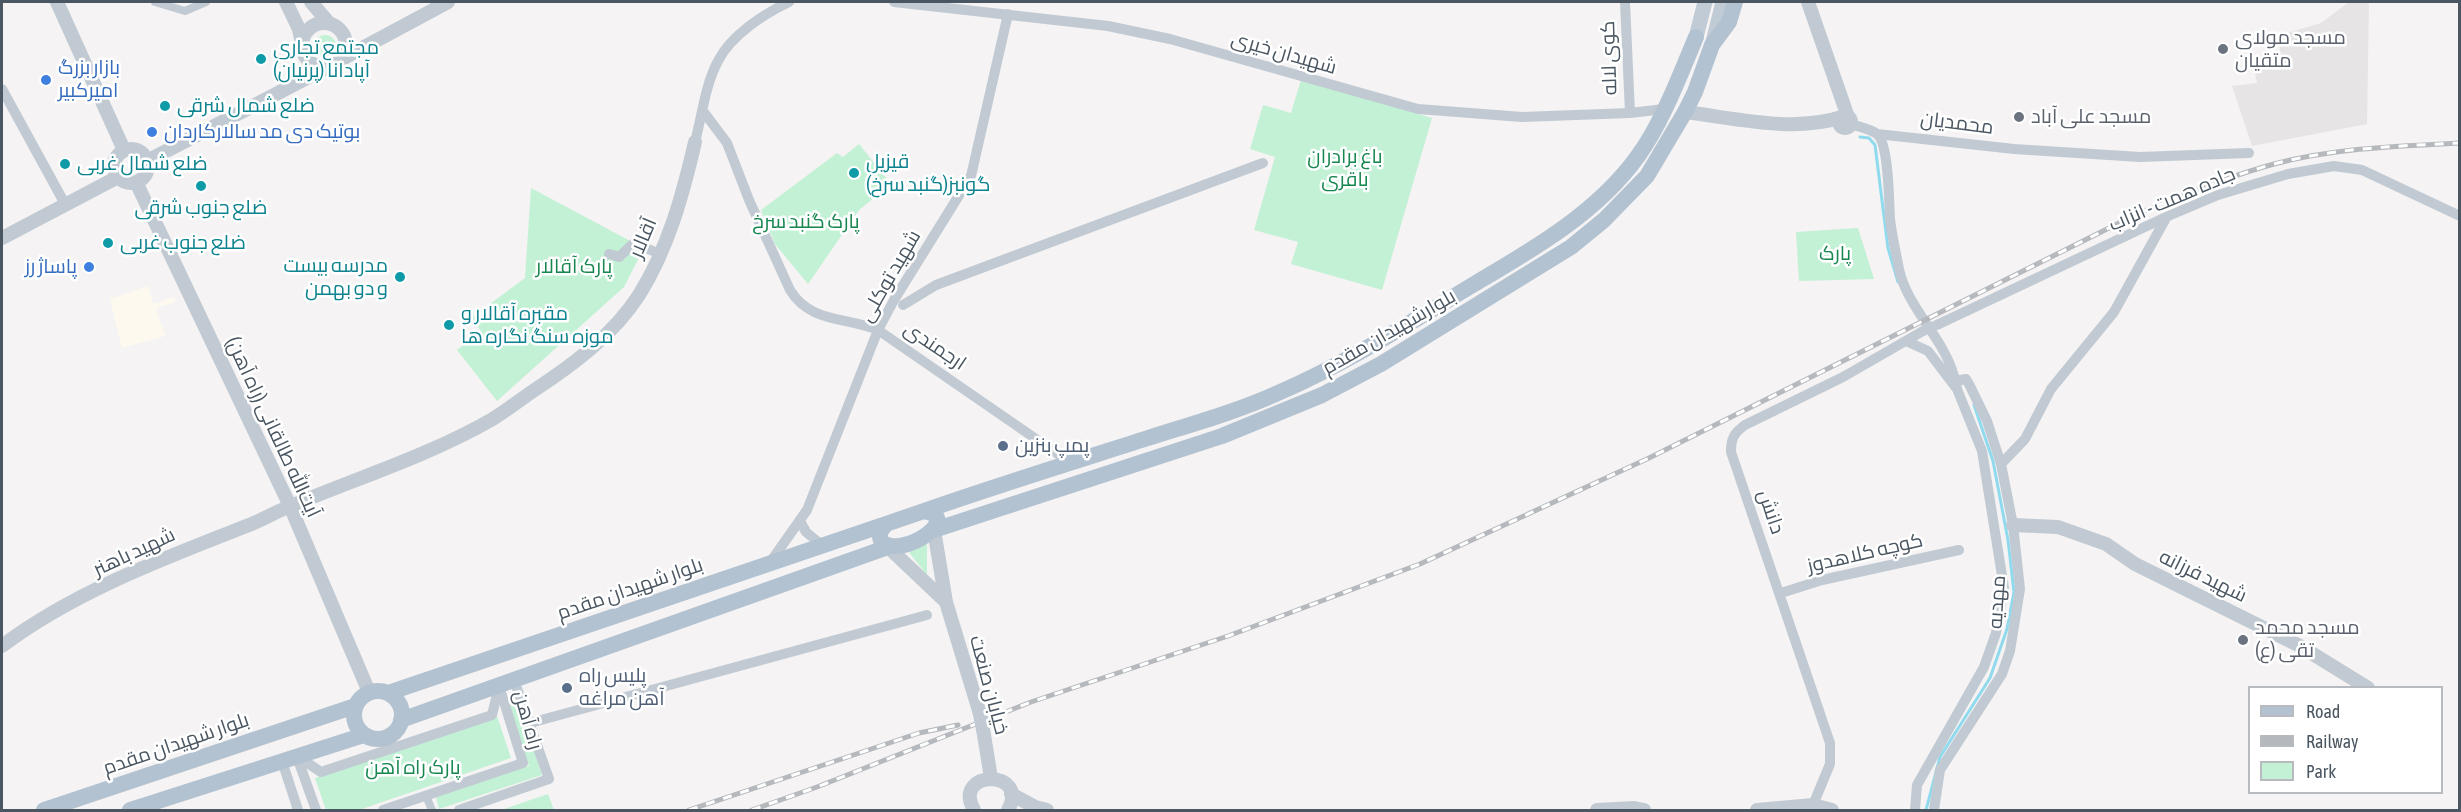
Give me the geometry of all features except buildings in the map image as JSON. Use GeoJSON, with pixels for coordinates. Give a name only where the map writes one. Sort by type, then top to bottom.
{"type":"FeatureCollection","features":[{"type":"Feature","properties":{"kind":"main road"},"geometry":{"type":"LineString","coordinates":[[1696,37],[1703,2]]}},
{"type":"Feature","properties":{"kind":"main road","name":"بلوارشهیدان مقدم"},"geometry":{"type":"LineString","coordinates":[[888,547],[897,547],[927,536],[934,530],[1222,436],[1322,395],[1371,370],[1571,247],[1596,227],[1647,176],[1695,92],[1712,45],[1729,22],[1727,3]]}},
{"type":"Feature","properties":{"kind":"main road","name":"بلوارشهیدان مقدم"},"geometry":{"type":"LineString","coordinates":[[886,524],[1214,417],[1275,394],[1362,352],[1503,268],[1579,216],[1638,156],[1664,109],[1696,37]]}},
{"type":"Feature","properties":{"kind":"main road"},"geometry":{"type":"LineString","coordinates":[[924,511],[934,515],[937,523],[934,530]]}},
{"type":"Feature","properties":{"kind":"main road"},"geometry":{"type":"LineString","coordinates":[[886,524],[880,529],[879,537],[888,547]]}},
{"type":"Feature","properties":{"kind":"main road","name":"بلوار شهیدان مقدم"},"geometry":{"type":"LineString","coordinates":[[388,693],[886,524]]}},
{"type":"Feature","properties":{"kind":"main road"},"geometry":{"type":"LineString","coordinates":[[401,720],[888,547]]}},
{"type":"Feature","properties":{"kind":"main road"},"geometry":{"type":"LineString","coordinates":[[369,692],[388,693],[394,696],[401,707],[401,720],[398,728],[386,738],[378,739],[364,735],[355,725],[353,712],[355,706],[363,695],[369,692]]}},
{"type":"Feature","properties":{"kind":"main road","name":"بلوار شهیدان مقدم"},"geometry":{"type":"LineString","coordinates":[[44,810],[355,706]]}},
{"type":"Feature","properties":{"kind":"main road"},"geometry":{"type":"LineString","coordinates":[[130,810],[364,735]]}},
{"type":"Feature","properties":{"kind":"street"},"geometry":{"type":"LineString","coordinates":[[57,2],[124,150]]}},
{"type":"Feature","properties":{"kind":"street"},"geometry":{"type":"LineString","coordinates":[[155,2],[185,11],[206,2]]}},
{"type":"Feature","properties":{"kind":"street"},"geometry":{"type":"LineString","coordinates":[[286,2],[299,29],[302,44],[306,58],[312,64],[334,63],[346,48],[345,36],[336,25],[328,22],[321,22],[308,30],[302,44]]}},
{"type":"Feature","properties":{"kind":"street"},"geometry":{"type":"LineString","coordinates":[[311,2],[328,22]]}},
{"type":"Feature","properties":{"kind":"street"},"geometry":{"type":"LineString","coordinates":[[147,161],[448,2]]}},
{"type":"Feature","properties":{"kind":"street","name":"آقالار"},"geometry":{"type":"LineString","coordinates":[[290,506],[414,457],[491,420],[564,371],[611,330],[639,295],[660,254],[685,186],[718,59],[731,43],[750,27],[789,2]]}},
{"type":"Feature","properties":{"kind":"street","name":"شهیدان خیری"},"geometry":{"type":"LineString","coordinates":[[894,2],[1108,26],[1170,39],[1418,109],[1522,117],[1629,113],[1664,109]]}},
{"type":"Feature","properties":{"kind":"street","name":"کوی لاله"},"geometry":{"type":"LineString","coordinates":[[1625,2],[1629,113]]}},
{"type":"Feature","properties":{"kind":"street"},"geometry":{"type":"LineString","coordinates":[[1808,2],[1846,121]]}},
{"type":"Feature","properties":{"kind":"street","name":"شهید توکلی"},"geometry":{"type":"LineString","coordinates":[[768,565],[807,510],[878,330],[970,176],[1008,14]]}},
{"type":"Feature","properties":{"kind":"street"},"geometry":{"type":"LineString","coordinates":[[2,89],[65,204]]}},
{"type":"Feature","properties":{"kind":"street","name":"ارجمندی"},"geometry":{"type":"LineString","coordinates":[[703,111],[727,143],[749,200],[798,303],[811,312],[860,323],[878,330],[1065,459],[1066,465]]}},
{"type":"Feature","properties":{"kind":"street"},"geometry":{"type":"LineString","coordinates":[[1685,112],[1779,123],[1846,121],[1877,134],[1881,139],[1886,157],[1890,221],[1900,272],[1906,290],[1943,347],[1982,451],[2004,588],[1996,633],[1984,667],[1917,785],[1915,810]]}},
{"type":"Feature","properties":{"kind":"street","name":"محمدیان"},"geometry":{"type":"LineString","coordinates":[[1877,134],[2014,149],[2140,157],[2248,153]]}},
{"type":"Feature","properties":{"kind":"street"},"geometry":{"type":"LineString","coordinates":[[124,150],[141,152],[147,161],[148,166],[144,176],[135,182],[126,182],[118,177],[115,162],[124,150]]}},
{"type":"Feature","properties":{"kind":"street"},"geometry":{"type":"LineString","coordinates":[[903,304],[936,285],[1263,163]]}},
{"type":"Feature","properties":{"kind":"street","name":"جاده همت - انزاب"},"geometry":{"type":"LineString","coordinates":[[1923,331],[2166,217],[2218,195],[2288,174],[2334,166],[2362,170],[2460,216]]}},
{"type":"Feature","properties":{"kind":"street"},"geometry":{"type":"LineString","coordinates":[[2,238],[118,177]]}},
{"type":"Feature","properties":{"kind":"street","name":"(راه آهن) آیت‌الله طالقانی"},"geometry":{"type":"LineString","coordinates":[[135,182],[290,506],[369,692]]}},
{"type":"Feature","properties":{"kind":"street"},"geometry":{"type":"LineString","coordinates":[[2001,464],[2025,439],[2051,389],[2115,312],[2166,217]]}},
{"type":"Feature","properties":{"kind":"street"},"geometry":{"type":"LineString","coordinates":[[609,254],[619,257],[634,243],[660,254]]}},
{"type":"Feature","properties":{"kind":"street","name":"دانش"},"geometry":{"type":"LineString","coordinates":[[1813,805],[1830,764],[1830,743],[1781,593],[1731,452],[1731,442],[1734,433],[1745,425],[1843,377],[1923,331]]}},
{"type":"Feature","properties":{"kind":"street"},"geometry":{"type":"LineString","coordinates":[[1906,341],[1928,351],[1957,387]]}},
{"type":"Feature","properties":{"kind":"street","name":"مهدیه"},"geometry":{"type":"LineString","coordinates":[[1934,810],[1940,770],[2002,674],[2010,651],[2020,589],[2013,525],[2001,464],[1987,421],[1970,384],[1963,379],[1957,387]]}},
{"type":"Feature","properties":{"kind":"street","name":"شهید باهنر"},"geometry":{"type":"LineString","coordinates":[[2,646],[61,608],[143,566],[257,522],[290,506]]}},
{"type":"Feature","properties":{"kind":"street"},"geometry":{"type":"LineString","coordinates":[[800,521],[806,532],[823,546]]}},
{"type":"Feature","properties":{"kind":"street"},"geometry":{"type":"LineString","coordinates":[[1995,527],[2013,525]]}},
{"type":"Feature","properties":{"kind":"street","name":"شهید فرزانه"},"geometry":{"type":"LineString","coordinates":[[2013,525],[2058,527],[2106,544],[2135,564],[2301,646],[2366,686]]}},
{"type":"Feature","properties":{"kind":"street","name":"خیابان صنعت"},"geometry":{"type":"LineString","coordinates":[[934,530],[946,602],[980,714],[991,778]]}},
{"type":"Feature","properties":{"kind":"street","name":"خیابان صنعت"},"geometry":{"type":"LineString","coordinates":[[888,547],[946,602]]}},
{"type":"Feature","properties":{"kind":"street","name":"کوچه کلاهدوز"},"geometry":{"type":"LineString","coordinates":[[1781,593],[1822,580],[1959,550]]}},
{"type":"Feature","properties":{"kind":"street"},"geometry":{"type":"LineString","coordinates":[[530,723],[927,615]]}},
{"type":"Feature","properties":{"kind":"street"},"geometry":{"type":"LineString","coordinates":[[290,759],[321,772],[492,715],[507,683]]}},
{"type":"Feature","properties":{"kind":"street","name":"راه آهن"},"geometry":{"type":"LineString","coordinates":[[459,810],[549,779],[530,723],[507,683]]}},
{"type":"Feature","properties":{"kind":"street","name":"راه آهن"},"geometry":{"type":"LineString","coordinates":[[383,810],[523,763],[507,683]]}},
{"type":"Feature","properties":{"kind":"street"},"geometry":{"type":"LineString","coordinates":[[290,759],[298,810]]}},
{"type":"Feature","properties":{"kind":"street"},"geometry":{"type":"LineString","coordinates":[[290,759],[316,810]]}},
{"type":"Feature","properties":{"kind":"street"},"geometry":{"type":"LineString","coordinates":[[974,810],[970,800],[974,787],[991,778],[1005,783],[1011,794],[1035,807],[1047,810]]}},
{"type":"Feature","properties":{"kind":"street"},"geometry":{"type":"LineString","coordinates":[[1008,810],[1011,794]]}},
{"type":"Feature","properties":{"kind":"street"},"geometry":{"type":"LineString","coordinates":[[426,796],[432,810]]}},
{"type":"Feature","properties":{"kind":"street"},"geometry":{"type":"LineString","coordinates":[[1757,810],[1813,805],[1832,810]]}},
{"type":"Feature","properties":{"kind":"street"},"geometry":{"type":"LineString","coordinates":[[1597,810],[1634,808],[1644,810]]}},
{"type":"Feature","properties":{"kind":"shaded area"},"geometry":{"type":"Polygon","coordinates":[[[2349,2],[2369,2],[2367,124],[2252,146],[2232,86],[2257,83],[2252,57],[2280,52],[2279,43],[2290,32],[2321,23],[2349,2]]]}},
{"type":"Feature","properties":{"kind":"shaded area"},"geometry":{"type":"Polygon","coordinates":[[[148,286],[153,304],[174,297],[176,302],[156,308],[165,336],[122,348],[110,299],[148,286]]]}},
{"type":"Feature","properties":{"kind":"green space"},"geometry":{"type":"Polygon","coordinates":[[[325,35],[333,38],[336,46],[333,54],[325,57],[317,54],[314,46],[317,38],[325,35]]]}},
{"type":"Feature","properties":{"kind":"green space","name":"باغ برادران باقری"},"geometry":{"type":"Polygon","coordinates":[[[1301,80],[1432,118],[1382,290],[1291,264],[1298,242],[1254,230],[1275,157],[1250,149],[1263,105],[1291,113],[1301,80]]]}},
{"type":"Feature","properties":{"kind":"green space","name":"پارک گنبد سرخ"},"geometry":{"type":"Polygon","coordinates":[[[859,144],[891,184],[859,210],[808,284],[775,244],[761,210],[837,153],[843,157],[859,144]]]}},
{"type":"Feature","properties":{"kind":"green space","name":"پارک آقالار"},"geometry":{"type":"Polygon","coordinates":[[[531,188],[634,243],[646,244],[624,287],[497,401],[457,350],[481,331],[471,318],[525,278],[531,188]]]}},
{"type":"Feature","properties":{"kind":"green space","name":"پارک"},"geometry":{"type":"Polygon","coordinates":[[[1858,228],[1874,279],[1799,281],[1796,232],[1858,228]]]}},
{"type":"Feature","properties":{"kind":"green space"},"geometry":{"type":"Polygon","coordinates":[[[927,544],[927,575],[908,551],[927,544]]]}},
{"type":"Feature","properties":{"kind":"green space"},"geometry":{"type":"Polygon","coordinates":[[[518,702],[542,775],[439,809],[436,797],[529,766],[509,705],[518,702]]]}},
{"type":"Feature","properties":{"kind":"green space","name":"پارک راه آهن"},"geometry":{"type":"Polygon","coordinates":[[[497,716],[511,758],[359,810],[326,810],[315,778],[497,716]]]}},
{"type":"Feature","properties":{"kind":"green space"},"geometry":{"type":"Polygon","coordinates":[[[548,794],[554,810],[501,810],[548,794]]]}},
{"type":"Feature","properties":{"kind":"waterway"},"geometry":{"type":"LineString","coordinates":[[1860,137],[1869,138],[1875,145],[1888,248],[1898,282]]}},
{"type":"Feature","properties":{"kind":"waterway"},"geometry":{"type":"LineString","coordinates":[[1926,810],[1940,757],[1990,678],[2007,629],[2014,592],[2008,540],[1993,461],[1974,405]]}},
{"type":"Feature","properties":{"kind":"railway"},"geometry":{"type":"LineString","coordinates":[[752,810],[817,787],[1031,702],[1228,636],[1420,564],[1649,458],[2137,214],[2187,194],[2256,169],[2320,154],[2460,143]]}},
{"type":"Feature","properties":{"kind":"railway"},"geometry":{"type":"LineString","coordinates":[[689,810],[919,733],[958,725]]}},
{"type":"Feature","properties":{"kind":"place","name":"مسجد مولای متقیان"},"geometry":{"type":"Point","coordinates":[2223,49]}},
{"type":"Feature","properties":{"kind":"place","name":"مجتمع تجاری آپادانا (پرنیان)"},"geometry":{"type":"Point","coordinates":[261,59]}},
{"type":"Feature","properties":{"kind":"place","name":"بازار بزرگ امیرکبیر"},"geometry":{"type":"Point","coordinates":[46,80]}},
{"type":"Feature","properties":{"kind":"place","name":"ضلع شمال شرقی"},"geometry":{"type":"Point","coordinates":[165,106]}},
{"type":"Feature","properties":{"kind":"place","name":"مسجد علی آباد"},"geometry":{"type":"Point","coordinates":[2019,117]}},
{"type":"Feature","properties":{"kind":"place","name":"بوتیک دی مد سالارکاردان"},"geometry":{"type":"Point","coordinates":[152,132]}},
{"type":"Feature","properties":{"kind":"place","name":"ضلع شمال غربی"},"geometry":{"type":"Point","coordinates":[65,164]}},
{"type":"Feature","properties":{"kind":"place","name":"قیزیل گونبز(گنبد سرخ)"},"geometry":{"type":"Point","coordinates":[854,173]}},
{"type":"Feature","properties":{"kind":"place","name":"ضلع جنوب شرقی"},"geometry":{"type":"Point","coordinates":[201,186]}},
{"type":"Feature","properties":{"kind":"place","name":"ضلع جنوب غربی"},"geometry":{"type":"Point","coordinates":[108,243]}},
{"type":"Feature","properties":{"kind":"place","name":"پاساژ رز"},"geometry":{"type":"Point","coordinates":[89,267]}},
{"type":"Feature","properties":{"kind":"place","name":"مدرسه بیست و دو بهمن"},"geometry":{"type":"Point","coordinates":[400,277]}},
{"type":"Feature","properties":{"kind":"place","name":"مقبره آقالار و موزه سنگ نگاره ها"},"geometry":{"type":"Point","coordinates":[449,325]}},
{"type":"Feature","properties":{"kind":"place","name":"پمپ بنزین"},"geometry":{"type":"Point","coordinates":[1003,446]}},
{"type":"Feature","properties":{"kind":"place","name":"مسجد محمد تقی (ع)"},"geometry":{"type":"Point","coordinates":[2243,640]}},
{"type":"Feature","properties":{"kind":"place","name":"پلیس راه آهن مراغه"},"geometry":{"type":"Point","coordinates":[567,688]}}]}
